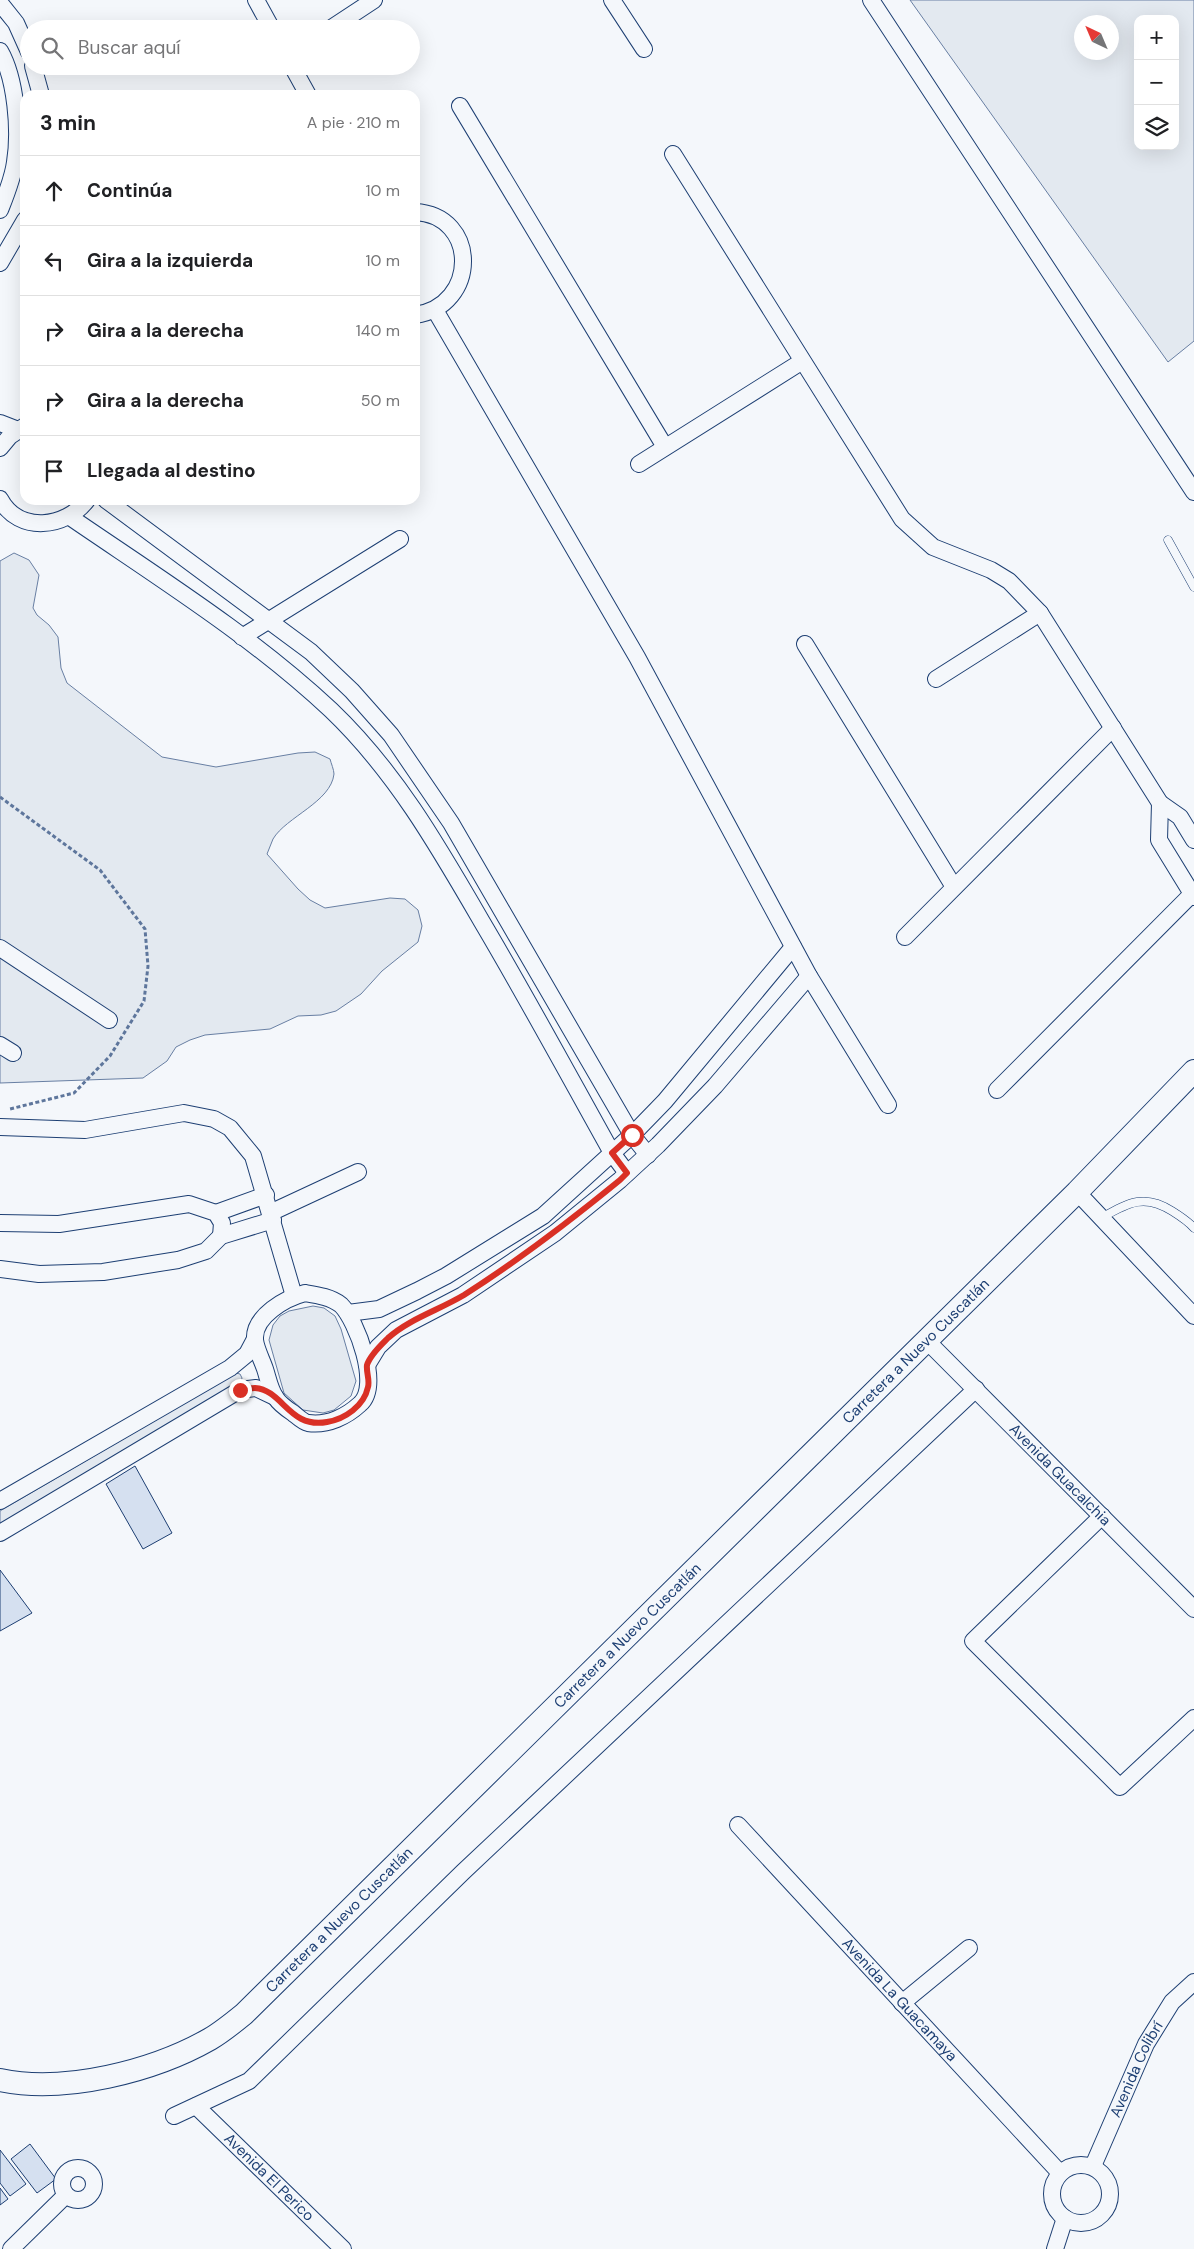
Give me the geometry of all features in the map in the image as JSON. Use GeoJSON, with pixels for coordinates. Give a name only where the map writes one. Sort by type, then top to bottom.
{"type":"FeatureCollection","features":[{"type":"Feature","properties":{"kind":"street"},"geometry":{"type":"LineString","coordinates":[[256,0],[267,20]]}},
{"type":"Feature","properties":{"kind":"street"},"geometry":{"type":"LineString","coordinates":[[344,20],[374,0]]}},
{"type":"Feature","properties":{"kind":"street"},"geometry":{"type":"LineString","coordinates":[[612,0],[644,50]]}},
{"type":"Feature","properties":{"kind":"street"},"geometry":{"type":"LineString","coordinates":[[874,1],[1194,492]]}},
{"type":"Feature","properties":{"kind":"street"},"geometry":{"type":"LineString","coordinates":[[0,3],[16,23],[20,32]]}},
{"type":"Feature","properties":{"kind":"street"},"geometry":{"type":"LineString","coordinates":[[0,51],[13,90],[16,127],[15,162],[0,210]]}},
{"type":"Feature","properties":{"kind":"street"},"geometry":{"type":"LineString","coordinates":[[35,75],[40,90]]}},
{"type":"Feature","properties":{"kind":"street"},"geometry":{"type":"LineString","coordinates":[[297,75],[305,90]]}},
{"type":"Feature","properties":{"kind":"street"},"geometry":{"type":"LineString","coordinates":[[460,106],[665,447]]}},
{"type":"Feature","properties":{"kind":"street"},"geometry":{"type":"LineString","coordinates":[[673,154],[801,362],[902,519],[933,547],[991,570],[1008,581],[1040,613],[1160,803],[1180,816],[1194,840]]}},
{"type":"Feature","properties":{"kind":"street"},"geometry":{"type":"LineString","coordinates":[[420,213],[432,216],[449,227],[461,245],[463,256],[462,277],[458,287],[448,300],[435,310],[420,314]]}},
{"type":"Feature","properties":{"kind":"street"},"geometry":{"type":"LineString","coordinates":[[0,263],[20,229]]}},
{"type":"Feature","properties":{"kind":"street"},"geometry":{"type":"LineString","coordinates":[[435,310],[637,657],[809,976],[888,1105]]}},
{"type":"Feature","properties":{"kind":"street"},"geometry":{"type":"LineString","coordinates":[[639,464],[801,362]]}},
{"type":"Feature","properties":{"kind":"street"},"geometry":{"type":"LineString","coordinates":[[0,423],[20,428]]}},
{"type":"Feature","properties":{"kind":"street"},"geometry":{"type":"LineString","coordinates":[[0,448],[10,436],[20,429]]}},
{"type":"Feature","properties":{"kind":"street"},"geometry":{"type":"LineString","coordinates":[[0,499],[11,512],[34,523],[46,524],[70,517],[82,505]]}},
{"type":"Feature","properties":{"kind":"street"},"geometry":{"type":"LineString","coordinates":[[113,505],[311,652],[352,690],[390,735],[426,784],[484,878],[632,1135],[648,1155]]}},
{"type":"Feature","properties":{"kind":"street"},"geometry":{"type":"LineString","coordinates":[[70,517],[186,596],[273,660],[331,711],[372,754],[407,797],[432,836],[523,992],[612,1153],[627,1173]]}},
{"type":"Feature","properties":{"kind":"street"},"geometry":{"type":"LineString","coordinates":[[242,637],[400,539]]}},
{"type":"Feature","properties":{"kind":"street"},"geometry":{"type":"LineString","coordinates":[[936,679],[1040,613]]}},
{"type":"Feature","properties":{"kind":"street"},"geometry":{"type":"LineString","coordinates":[[805,644],[954,888]]}},
{"type":"Feature","properties":{"kind":"street"},"geometry":{"type":"LineString","coordinates":[[905,937],[1113,728]]}},
{"type":"Feature","properties":{"kind":"street"},"geometry":{"type":"LineString","coordinates":[[997,1090],[1193,895],[1159,840],[1160,803]]}},
{"type":"Feature","properties":{"kind":"street"},"geometry":{"type":"LineString","coordinates":[[348,1314],[379,1309],[446,1276],[543,1216],[632,1135],[665,1101],[793,947]]}},
{"type":"Feature","properties":{"kind":"street"},"geometry":{"type":"LineString","coordinates":[[0,948],[109,1020]]}},
{"type":"Feature","properties":{"kind":"street"},"geometry":{"type":"LineString","coordinates":[[367,1365],[378,1347],[396,1330],[463,1295],[555,1234],[648,1155],[715,1086],[809,976]]}},
{"type":"Feature","properties":{"kind":"street","name":"Carretera a Nuevo Cuscatlán"},"geometry":{"type":"LineString","coordinates":[[0,2080],[56,2084],[104,2078],[168,2060],[211,2039],[251,2007],[585,1679],[741,1521],[1077,1192],[1194,1071]]}},
{"type":"Feature","properties":{"kind":"street"},"geometry":{"type":"LineString","coordinates":[[0,1128],[85,1130],[184,1112],[214,1119],[230,1128],[253,1156],[266,1195],[294,1296]]}},
{"type":"Feature","properties":{"kind":"street"},"geometry":{"type":"LineString","coordinates":[[0,1269],[39,1274],[103,1272],[178,1260],[206,1251],[222,1236],[272,1216],[358,1172]]}},
{"type":"Feature","properties":{"kind":"street"},"geometry":{"type":"LineString","coordinates":[[1077,1192],[1194,1316]]}},
{"type":"Feature","properties":{"kind":"street"},"geometry":{"type":"LineString","coordinates":[[0,1223],[59,1224],[188,1204],[216,1213],[266,1195]]}},
{"type":"Feature","properties":{"kind":"street"},"geometry":{"type":"LineString","coordinates":[[216,1213],[222,1223],[222,1236]]}},
{"type":"Feature","properties":{"kind":"street"},"geometry":{"type":"LineString","coordinates":[[0,1501],[230,1368],[247,1354],[255,1339],[258,1326],[265,1317],[294,1296],[305,1294],[328,1298],[339,1304],[348,1314],[367,1365],[369,1387],[363,1401],[347,1415],[328,1422],[307,1423],[275,1397],[256,1388],[240,1390],[0,1533]]}},
{"type":"Feature","properties":{"kind":"street"},"geometry":{"type":"LineString","coordinates":[[255,1339],[275,1397]]}},
{"type":"Feature","properties":{"kind":"street","name":"Avenida Guacalchia"},"geometry":{"type":"LineString","coordinates":[[926,1340],[1194,1609]]}},
{"type":"Feature","properties":{"kind":"street"},"geometry":{"type":"LineString","coordinates":[[174,2116],[249,2081],[470,1866],[976,1389]]}},
{"type":"Feature","properties":{"kind":"street"},"geometry":{"type":"LineString","coordinates":[[1102,1516],[974,1641],[1120,1787],[1194,1718]]}},
{"type":"Feature","properties":{"kind":"street","name":"Avenida La Guacamaya"},"geometry":{"type":"LineString","coordinates":[[738,1825],[1060,2173]]}},
{"type":"Feature","properties":{"kind":"street"},"geometry":{"type":"LineString","coordinates":[[902,2003],[970,1948]]}},
{"type":"Feature","properties":{"kind":"street","name":"Avenida Colibrí"},"geometry":{"type":"LineString","coordinates":[[1093,2166],[1146,2044],[1172,2002],[1194,1982]]}},
{"type":"Feature","properties":{"kind":"street","name":"Avenida El Perico"},"geometry":{"type":"LineString","coordinates":[[196,2106],[343,2249]]}},
{"type":"Feature","properties":{"kind":"street"},"geometry":{"type":"LineString","coordinates":[[1076,2165],[1093,2166],[1101,2171],[1107,2179],[1111,2198],[1108,2207],[1102,2215],[1084,2223],[1074,2222],[1065,2218],[1054,2205],[1052,2197],[1055,2180],[1060,2173],[1076,2165]]}},
{"type":"Feature","properties":{"kind":"street"},"geometry":{"type":"LineString","coordinates":[[11,2249],[66,2195]]}},
{"type":"Feature","properties":{"kind":"street"},"geometry":{"type":"LineString","coordinates":[[1055,2249],[1065,2218]]}},
{"type":"Feature","properties":{"kind":"lane"},"geometry":{"type":"LineString","coordinates":[[1168,540],[1194,587]]}},
{"type":"Feature","properties":{"kind":"lane"},"geometry":{"type":"LineString","coordinates":[[1101,1218],[1126,1204],[1145,1200],[1160,1203],[1194,1228]]}},
{"type":"Feature","properties":{"kind":"path"},"geometry":{"type":"LineString","coordinates":[[0,797],[100,870],[145,929],[148,966],[144,1001],[110,1056],[74,1093],[9,1110]]}},
{"type":"Feature","properties":{"kind":"shaded area"},"geometry":{"type":"Polygon","coordinates":[[[910,0],[1194,0],[1194,341],[1168,362],[910,0]]]}},
{"type":"Feature","properties":{"kind":"shaded area"},"geometry":{"type":"Polygon","coordinates":[[[14,553],[29,560],[39,575],[33,608],[37,615],[49,625],[58,637],[61,668],[67,683],[162,757],[216,767],[298,753],[315,752],[330,759],[334,774],[331,784],[317,801],[279,831],[273,839],[267,854],[298,889],[310,900],[325,908],[390,898],[405,899],[418,910],[422,926],[418,942],[382,971],[361,994],[336,1011],[321,1015],[298,1016],[270,1029],[205,1035],[190,1040],[176,1047],[167,1061],[143,1078],[0,1083],[0,561],[14,553]]]}},
{"type":"Feature","properties":{"kind":"shaded area"},"geometry":{"type":"Polygon","coordinates":[[[313,1306],[324,1308],[335,1316],[341,1329],[356,1381],[351,1396],[334,1410],[323,1413],[303,1410],[284,1393],[269,1340],[273,1325],[280,1316],[289,1311],[313,1306]]]}},
{"type":"Feature","properties":{"kind":"shaded area"},"geometry":{"type":"Polygon","coordinates":[[[236,1373],[240,1374],[241,1382],[0,1524],[0,1511],[236,1373]]]}},
{"type":"Feature","properties":{"kind":"building"},"geometry":{"type":"Polygon","coordinates":[[[135,1466],[172,1533],[143,1549],[106,1484],[135,1466]]]}},
{"type":"Feature","properties":{"kind":"building"},"geometry":{"type":"Polygon","coordinates":[[[0,1570],[32,1613],[0,1631],[0,1570]]]}},
{"type":"Feature","properties":{"kind":"building"},"geometry":{"type":"Polygon","coordinates":[[[30,2144],[56,2179],[37,2193],[11,2159],[30,2144]]]}},
{"type":"Feature","properties":{"kind":"building"},"geometry":{"type":"Polygon","coordinates":[[[0,2150],[26,2184],[10,2196],[0,2183],[0,2150]]]}},
{"type":"Feature","properties":{"kind":"building"},"geometry":{"type":"Polygon","coordinates":[[[0,2188],[8,2199],[0,2205],[0,2188]]]}},
{"type":"Feature","properties":{"kind":"route"},"geometry":{"type":"LineString","coordinates":[[240,1390],[256,1388],[275,1397],[307,1423],[328,1422],[347,1415],[363,1401],[369,1387],[367,1365],[378,1347],[396,1330],[463,1295],[555,1234],[620,1180],[627,1173],[612,1153],[632,1135]]}}]}
